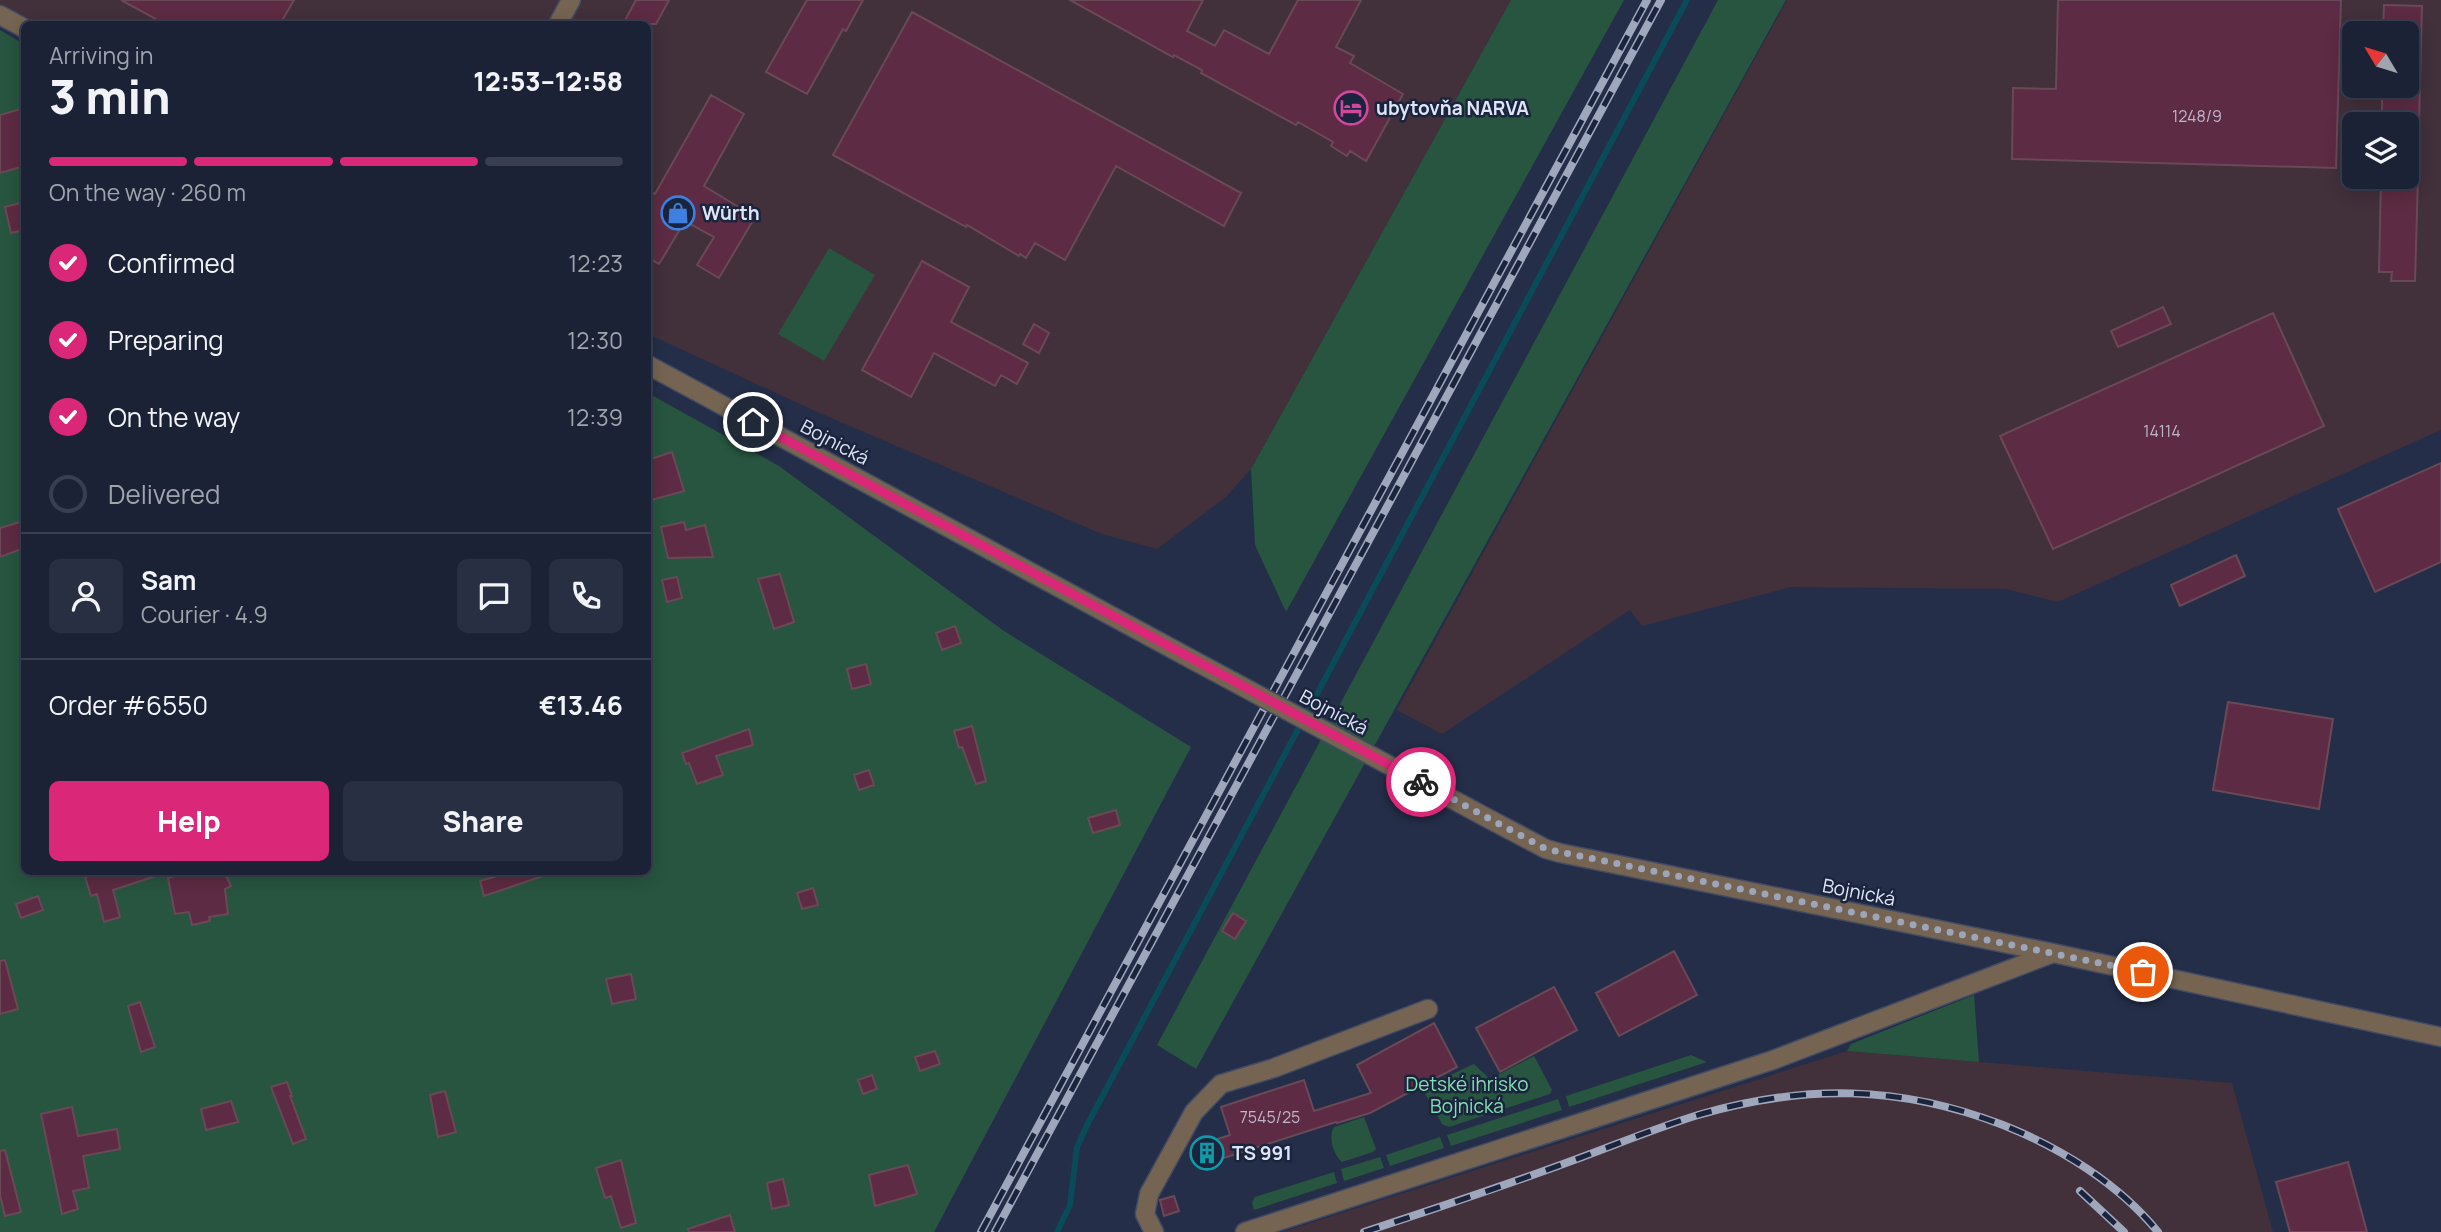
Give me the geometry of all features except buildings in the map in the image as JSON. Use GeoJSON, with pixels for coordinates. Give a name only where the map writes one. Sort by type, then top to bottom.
{"type":"FeatureCollection","features":[{"type":"Feature","properties":{"kind":"street"},"geometry":{"type":"LineString","coordinates":[[560,21],[571,0]]}},
{"type":"Feature","properties":{"kind":"street"},"geometry":{"type":"LineString","coordinates":[[0,15],[21,26]]}},
{"type":"Feature","properties":{"kind":"street","name":"Bojnická"},"geometry":{"type":"LineString","coordinates":[[651,367],[1546,849],[2053,953],[2441,1037]]}},
{"type":"Feature","properties":{"kind":"street"},"geometry":{"type":"LineString","coordinates":[[1245,1232],[1773,1060],[2053,953]]}},
{"type":"Feature","properties":{"kind":"street"},"geometry":{"type":"LineString","coordinates":[[1154,1232],[1145,1214],[1149,1194],[1194,1112],[1221,1084],[1274,1068],[1429,1009]]}},
{"type":"Feature","properties":{"kind":"shaded area"},"geometry":{"type":"Polygon","coordinates":[[[0,0],[1511,0],[1251,469],[1226,497],[1157,549],[1102,534],[815,411],[651,335],[651,21],[22,21],[0,10],[0,0]]]}},
{"type":"Feature","properties":{"kind":"shaded area"},"geometry":{"type":"Polygon","coordinates":[[[1787,0],[2441,0],[2441,430],[2058,602],[2006,589],[1791,587],[1642,626],[1630,610],[1442,734],[1397,710],[1787,0]]]}},
{"type":"Feature","properties":{"kind":"shaded area"},"geometry":{"type":"Polygon","coordinates":[[[1847,1051],[2232,1083],[2273,1232],[1282,1232],[1847,1051]]]}},
{"type":"Feature","properties":{"kind":"green space"},"geometry":{"type":"Polygon","coordinates":[[[1511,0],[1624,0],[1286,612],[1255,545],[1251,469],[1511,0]]]}},
{"type":"Feature","properties":{"kind":"green space"},"geometry":{"type":"Polygon","coordinates":[[[1718,0],[1786,0],[1196,1069],[1157,1045],[1718,0]]]}},
{"type":"Feature","properties":{"kind":"green space"},"geometry":{"type":"Polygon","coordinates":[[[0,30],[21,42],[21,875],[651,875],[651,395],[779,466],[1004,631],[1191,747],[934,1232],[0,1232],[0,30]]]}},
{"type":"Feature","properties":{"kind":"green space"},"geometry":{"type":"Polygon","coordinates":[[[829,248],[875,275],[824,361],[778,334],[829,248]]]}},
{"type":"Feature","properties":{"kind":"green space"},"geometry":{"type":"Polygon","coordinates":[[[1974,995],[1979,1062],[1847,1051],[1851,1044],[1974,995]]]}},
{"type":"Feature","properties":{"kind":"green space"},"geometry":{"type":"Polygon","coordinates":[[[1691,1055],[1707,1062],[1569,1107],[1566,1096],[1691,1055]]]}},
{"type":"Feature","properties":{"kind":"green space","name":"Detské ihrisko Bojnická"},"geometry":{"type":"Polygon","coordinates":[[[1534,1056],[1552,1090],[1550,1094],[1449,1127],[1442,1124],[1422,1088],[1474,1064],[1490,1079],[1534,1056]]]}},
{"type":"Feature","properties":{"kind":"green space"},"geometry":{"type":"Polygon","coordinates":[[[1558,1099],[1562,1110],[1451,1146],[1447,1135],[1558,1099]]]}},
{"type":"Feature","properties":{"kind":"green space"},"geometry":{"type":"Polygon","coordinates":[[[1364,1117],[1376,1149],[1342,1162],[1332,1145],[1334,1127],[1364,1117]]]}},
{"type":"Feature","properties":{"kind":"green space"},"geometry":{"type":"Polygon","coordinates":[[[1440,1137],[1444,1148],[1390,1166],[1386,1155],[1440,1137]]]}},
{"type":"Feature","properties":{"kind":"green space"},"geometry":{"type":"Polygon","coordinates":[[[1380,1157],[1384,1168],[1344,1181],[1341,1169],[1380,1157]]]}},
{"type":"Feature","properties":{"kind":"green space"},"geometry":{"type":"Polygon","coordinates":[[[1334,1172],[1337,1183],[1254,1210],[1252,1203],[1255,1197],[1334,1172]]]}},
{"type":"Feature","properties":{"kind":"waterway"},"geometry":{"type":"LineString","coordinates":[[1057,1232],[1070,1205],[1077,1147],[1087,1125],[1687,0]]}},
{"type":"Feature","properties":{"kind":"railway"},"geometry":{"type":"LineString","coordinates":[[981,1232],[1647,0]]}},
{"type":"Feature","properties":{"kind":"railway"},"geometry":{"type":"LineString","coordinates":[[995,1232],[1661,0]]}},
{"type":"Feature","properties":{"kind":"railway"},"geometry":{"type":"LineString","coordinates":[[1364,1232],[1698,1115],[1776,1098],[1852,1093],[1927,1102],[2025,1134],[2088,1169],[2125,1198],[2158,1232]]}},
{"type":"Feature","properties":{"kind":"railway"},"geometry":{"type":"LineString","coordinates":[[2080,1191],[2124,1232]]}},
{"type":"Feature","properties":{"kind":"way so far"},"geometry":{"type":"LineString","coordinates":[[1421,782],[1516,835],[1560,853],[2143,972]]}},
{"type":"Feature","properties":{"kind":"place","name":"ubytovňa NARVA"},"geometry":{"type":"Point","coordinates":[1351,108]}},
{"type":"Feature","properties":{"kind":"place","name":"Würth"},"geometry":{"type":"Point","coordinates":[678,213]}},
{"type":"Feature","properties":{"kind":"place","name":"TS 991"},"geometry":{"type":"Point","coordinates":[1207,1153]}},
{"type":"Feature","properties":{"kind":"route"},"geometry":{"type":"LineString","coordinates":[[753,422],[1421,782]]}}]}
